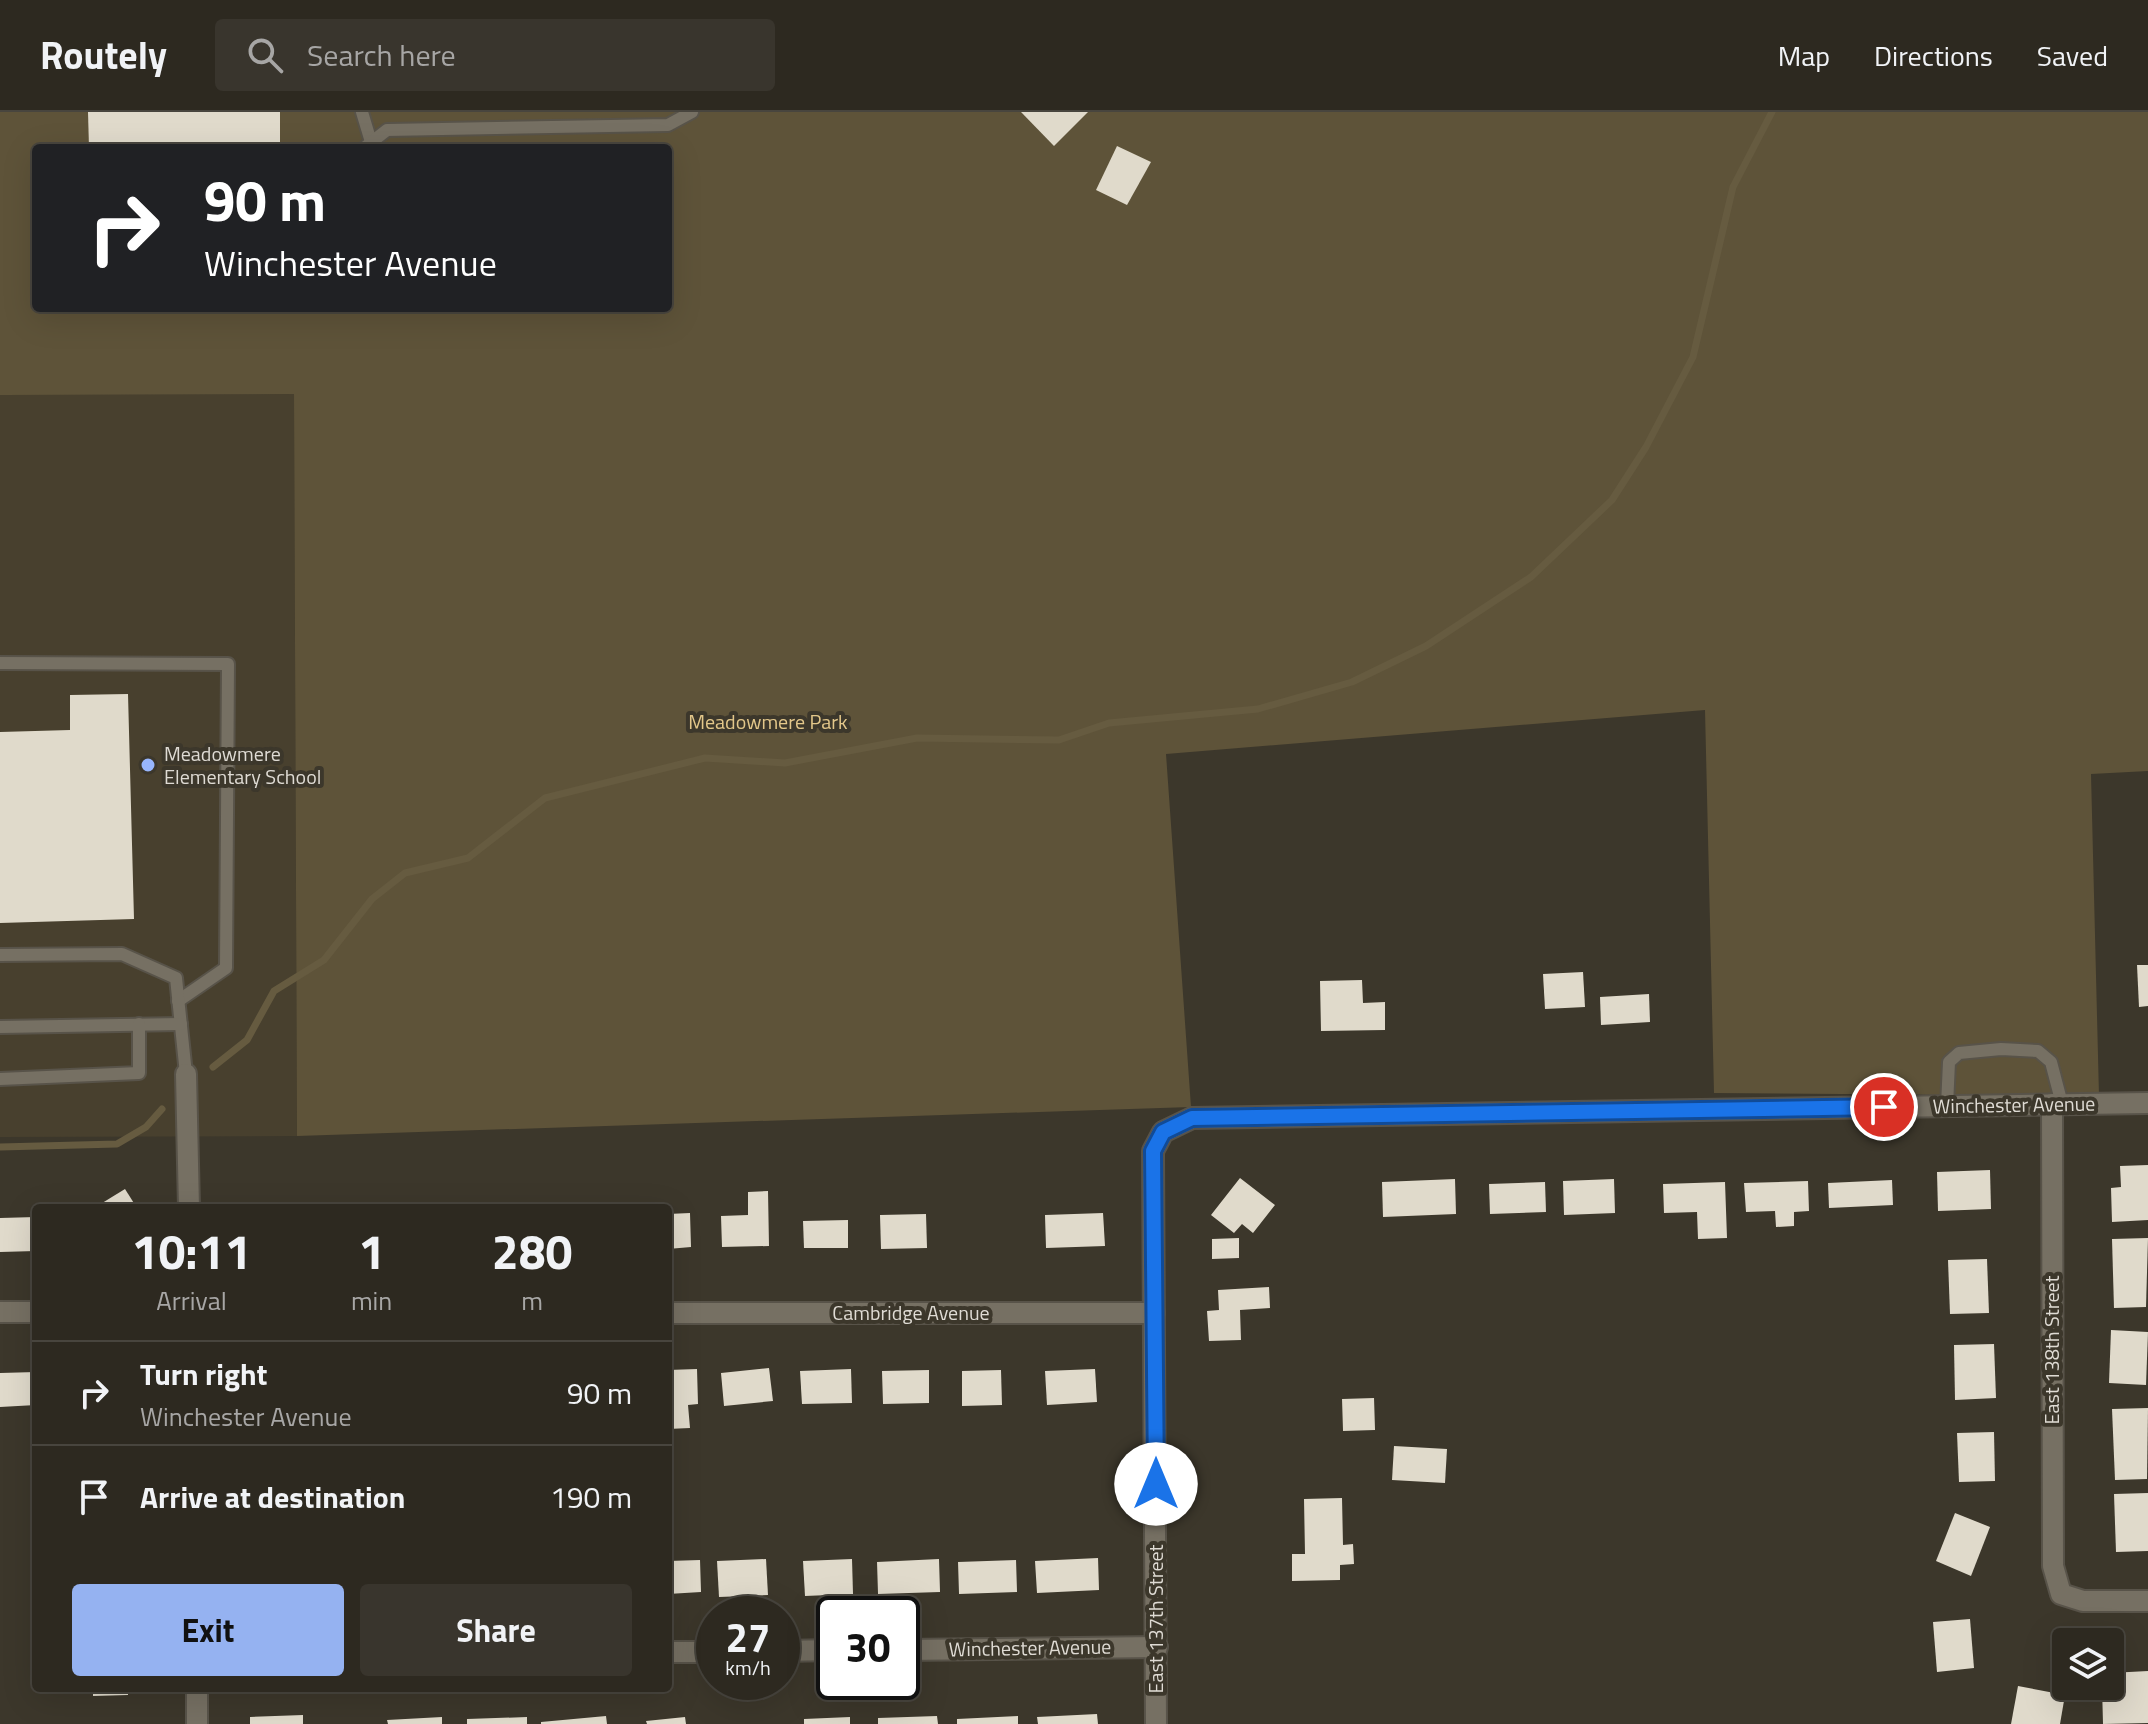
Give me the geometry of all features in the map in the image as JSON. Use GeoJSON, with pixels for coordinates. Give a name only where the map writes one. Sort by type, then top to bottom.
{"type":"FeatureCollection","features":[{"type":"Feature","properties":{"kind":"street"},"geometry":{"type":"LineString","coordinates":[[186,1074],[189,1204]]}},
{"type":"Feature","properties":{"kind":"street","name":"Winchester Avenue"},"geometry":{"type":"LineString","coordinates":[[1163,1132],[1192,1118],[2148,1103]]}},
{"type":"Feature","properties":{"kind":"street","name":"East 138th Street"},"geometry":{"type":"LineString","coordinates":[[2057,1104],[2053,1566],[2061,1594],[2083,1601],[2148,1601]]}},
{"type":"Feature","properties":{"kind":"street","name":"East 137th Street"},"geometry":{"type":"LineString","coordinates":[[1156,1724],[1153,1151],[1163,1132]]}},
{"type":"Feature","properties":{"kind":"street"},"geometry":{"type":"LineString","coordinates":[[0,1312],[32,1312]]}},
{"type":"Feature","properties":{"kind":"street","name":"Cambridge Avenue"},"geometry":{"type":"LineString","coordinates":[[672,1313],[1154,1313]]}},
{"type":"Feature","properties":{"kind":"street","name":"Winchester Avenue"},"geometry":{"type":"LineString","coordinates":[[920,1650],[1157,1647]]}},
{"type":"Feature","properties":{"kind":"street"},"geometry":{"type":"LineString","coordinates":[[672,1652],[696,1652]]}},
{"type":"Feature","properties":{"kind":"street"},"geometry":{"type":"LineString","coordinates":[[197,1692],[197,1724]]}},
{"type":"Feature","properties":{"kind":"lane"},"geometry":{"type":"LineString","coordinates":[[362,112],[368,144]]}},
{"type":"Feature","properties":{"kind":"lane"},"geometry":{"type":"LineString","coordinates":[[369,144],[387,130],[668,125],[692,112]]}},
{"type":"Feature","properties":{"kind":"lane"},"geometry":{"type":"LineString","coordinates":[[0,663],[228,664],[226,968],[178,1001]]}},
{"type":"Feature","properties":{"kind":"lane"},"geometry":{"type":"LineString","coordinates":[[0,955],[122,954],[176,978],[186,1074]]}},
{"type":"Feature","properties":{"kind":"lane"},"geometry":{"type":"LineString","coordinates":[[0,1079],[139,1073],[139,1024]]}},
{"type":"Feature","properties":{"kind":"lane"},"geometry":{"type":"LineString","coordinates":[[0,1027],[181,1024]]}},
{"type":"Feature","properties":{"kind":"lane"},"geometry":{"type":"LineString","coordinates":[[1947,1106],[1949,1062],[1959,1053],[2001,1049],[2038,1051],[2051,1062],[2057,1104]]}},
{"type":"Feature","properties":{"kind":"shaded area","name":"Meadowmere Elementary School"},"geometry":{"type":"Polygon","coordinates":[[[294,394],[297,1136],[0,1137],[0,395],[294,394]]]}},
{"type":"Feature","properties":{"kind":"green space","name":"Meadowmere Park"},"geometry":{"type":"Polygon","coordinates":[[[0,112],[2148,112],[2148,771],[2091,774],[2099,1096],[1714,1093],[1705,710],[1166,754],[1191,1107],[297,1136],[294,394],[0,395],[0,112]]]}},
{"type":"Feature","properties":{"kind":"building"},"geometry":{"type":"Polygon","coordinates":[[[88,112],[280,112],[280,144],[89,144],[88,112]]]}},
{"type":"Feature","properties":{"kind":"building"},"geometry":{"type":"Polygon","coordinates":[[[1021,112],[1088,112],[1054,146],[1021,112]]]}},
{"type":"Feature","properties":{"kind":"building"},"geometry":{"type":"Polygon","coordinates":[[[1117,146],[1151,162],[1127,205],[1096,190],[1117,146]]]}},
{"type":"Feature","properties":{"kind":"building"},"geometry":{"type":"Polygon","coordinates":[[[128,694],[134,919],[0,923],[0,732],[70,730],[70,695],[128,694]]]}},
{"type":"Feature","properties":{"kind":"building"},"geometry":{"type":"Polygon","coordinates":[[[2137,965],[2148,965],[2148,1006],[2139,1007],[2137,965]]]}},
{"type":"Feature","properties":{"kind":"building"},"geometry":{"type":"Polygon","coordinates":[[[1583,972],[1585,1007],[1545,1009],[1543,974],[1583,972]]]}},
{"type":"Feature","properties":{"kind":"building"},"geometry":{"type":"Polygon","coordinates":[[[1362,980],[1363,1003],[1385,1002],[1385,1030],[1321,1031],[1320,981],[1362,980]]]}},
{"type":"Feature","properties":{"kind":"building"},"geometry":{"type":"Polygon","coordinates":[[[1649,994],[1650,1022],[1601,1025],[1600,997],[1649,994]]]}},
{"type":"Feature","properties":{"kind":"building"},"geometry":{"type":"Polygon","coordinates":[[[2148,1165],[2148,1220],[2112,1222],[2111,1188],[2121,1187],[2120,1166],[2148,1165]]]}},
{"type":"Feature","properties":{"kind":"building"},"geometry":{"type":"Polygon","coordinates":[[[1990,1170],[1991,1209],[1938,1211],[1937,1172],[1990,1170]]]}},
{"type":"Feature","properties":{"kind":"building"},"geometry":{"type":"Polygon","coordinates":[[[1240,1178],[1275,1205],[1253,1233],[1242,1224],[1234,1233],[1211,1215],[1240,1178]]]}},
{"type":"Feature","properties":{"kind":"building"},"geometry":{"type":"Polygon","coordinates":[[[1455,1179],[1456,1214],[1383,1217],[1382,1182],[1455,1179]]]}},
{"type":"Feature","properties":{"kind":"building"},"geometry":{"type":"Polygon","coordinates":[[[1614,1179],[1615,1213],[1564,1215],[1563,1181],[1614,1179]]]}},
{"type":"Feature","properties":{"kind":"building"},"geometry":{"type":"Polygon","coordinates":[[[1892,1180],[1893,1205],[1829,1208],[1828,1183],[1892,1180]]]}},
{"type":"Feature","properties":{"kind":"building"},"geometry":{"type":"Polygon","coordinates":[[[1808,1181],[1809,1211],[1794,1212],[1794,1226],[1776,1227],[1775,1211],[1746,1212],[1744,1183],[1808,1181]]]}},
{"type":"Feature","properties":{"kind":"building"},"geometry":{"type":"Polygon","coordinates":[[[1545,1182],[1546,1212],[1490,1214],[1489,1184],[1545,1182]]]}},
{"type":"Feature","properties":{"kind":"building"},"geometry":{"type":"Polygon","coordinates":[[[1725,1182],[1727,1238],[1698,1239],[1697,1212],[1664,1213],[1663,1184],[1725,1182]]]}},
{"type":"Feature","properties":{"kind":"building"},"geometry":{"type":"Polygon","coordinates":[[[125,1189],[134,1204],[101,1204],[125,1189]]]}},
{"type":"Feature","properties":{"kind":"building"},"geometry":{"type":"Polygon","coordinates":[[[768,1191],[769,1246],[722,1247],[721,1216],[748,1215],[748,1192],[768,1191]]]}},
{"type":"Feature","properties":{"kind":"building"},"geometry":{"type":"Polygon","coordinates":[[[690,1213],[691,1247],[672,1249],[672,1214],[690,1213]]]}},
{"type":"Feature","properties":{"kind":"building"},"geometry":{"type":"Polygon","coordinates":[[[1103,1213],[1105,1246],[1046,1248],[1045,1215],[1103,1213]]]}},
{"type":"Feature","properties":{"kind":"building"},"geometry":{"type":"Polygon","coordinates":[[[926,1214],[927,1248],[881,1249],[880,1215],[926,1214]]]}},
{"type":"Feature","properties":{"kind":"building"},"geometry":{"type":"Polygon","coordinates":[[[32,1217],[32,1251],[0,1252],[0,1218],[32,1217]]]}},
{"type":"Feature","properties":{"kind":"building"},"geometry":{"type":"Polygon","coordinates":[[[848,1220],[848,1248],[804,1248],[803,1221],[848,1220]]]}},
{"type":"Feature","properties":{"kind":"building"},"geometry":{"type":"Polygon","coordinates":[[[1239,1238],[1239,1258],[1212,1259],[1212,1239],[1239,1238]]]}},
{"type":"Feature","properties":{"kind":"building"},"geometry":{"type":"Polygon","coordinates":[[[2148,1238],[2146,1307],[2114,1308],[2112,1239],[2148,1238]]]}},
{"type":"Feature","properties":{"kind":"building"},"geometry":{"type":"Polygon","coordinates":[[[1987,1259],[1989,1313],[1950,1314],[1948,1260],[1987,1259]]]}},
{"type":"Feature","properties":{"kind":"building"},"geometry":{"type":"Polygon","coordinates":[[[1269,1287],[1270,1308],[1240,1310],[1241,1340],[1209,1341],[1207,1311],[1219,1310],[1218,1290],[1269,1287]]]}},
{"type":"Feature","properties":{"kind":"building"},"geometry":{"type":"Polygon","coordinates":[[[2111,1330],[2148,1332],[2146,1385],[2109,1383],[2111,1330]]]}},
{"type":"Feature","properties":{"kind":"building"},"geometry":{"type":"Polygon","coordinates":[[[1994,1344],[1996,1398],[1955,1400],[1954,1345],[1994,1344]]]}},
{"type":"Feature","properties":{"kind":"building"},"geometry":{"type":"Polygon","coordinates":[[[769,1368],[773,1401],[724,1406],[721,1373],[769,1368]]]}},
{"type":"Feature","properties":{"kind":"building"},"geometry":{"type":"Polygon","coordinates":[[[697,1369],[698,1404],[688,1405],[690,1428],[672,1429],[672,1370],[697,1369]]]}},
{"type":"Feature","properties":{"kind":"building"},"geometry":{"type":"Polygon","coordinates":[[[851,1369],[852,1403],[802,1404],[800,1371],[851,1369]]]}},
{"type":"Feature","properties":{"kind":"building"},"geometry":{"type":"Polygon","coordinates":[[[1095,1369],[1097,1402],[1047,1405],[1045,1371],[1095,1369]]]}},
{"type":"Feature","properties":{"kind":"building"},"geometry":{"type":"Polygon","coordinates":[[[929,1370],[929,1403],[883,1404],[882,1371],[929,1370]]]}},
{"type":"Feature","properties":{"kind":"building"},"geometry":{"type":"Polygon","coordinates":[[[1001,1370],[1002,1405],[962,1406],[962,1371],[1001,1370]]]}},
{"type":"Feature","properties":{"kind":"building"},"geometry":{"type":"Polygon","coordinates":[[[32,1372],[32,1405],[0,1407],[0,1373],[32,1372]]]}},
{"type":"Feature","properties":{"kind":"building"},"geometry":{"type":"Polygon","coordinates":[[[1374,1398],[1375,1430],[1343,1431],[1342,1399],[1374,1398]]]}},
{"type":"Feature","properties":{"kind":"building"},"geometry":{"type":"Polygon","coordinates":[[[2148,1408],[2147,1479],[2115,1480],[2112,1409],[2148,1408]]]}},
{"type":"Feature","properties":{"kind":"building"},"geometry":{"type":"Polygon","coordinates":[[[1994,1432],[1995,1481],[1959,1482],[1957,1433],[1994,1432]]]}},
{"type":"Feature","properties":{"kind":"building"},"geometry":{"type":"Polygon","coordinates":[[[1394,1446],[1447,1449],[1445,1483],[1392,1480],[1394,1446]]]}},
{"type":"Feature","properties":{"kind":"building"},"geometry":{"type":"Polygon","coordinates":[[[2148,1493],[2148,1551],[2116,1552],[2114,1494],[2148,1493]]]}},
{"type":"Feature","properties":{"kind":"building"},"geometry":{"type":"Polygon","coordinates":[[[1342,1498],[1343,1545],[1353,1544],[1354,1564],[1340,1565],[1340,1580],[1292,1581],[1292,1554],[1305,1554],[1304,1499],[1342,1498]]]}},
{"type":"Feature","properties":{"kind":"building"},"geometry":{"type":"Polygon","coordinates":[[[1955,1513],[1990,1527],[1971,1576],[1936,1561],[1955,1513]]]}},
{"type":"Feature","properties":{"kind":"building"},"geometry":{"type":"Polygon","coordinates":[[[1098,1558],[1099,1590],[1037,1593],[1035,1561],[1098,1558]]]}},
{"type":"Feature","properties":{"kind":"building"},"geometry":{"type":"Polygon","coordinates":[[[766,1559],[768,1595],[719,1596],[717,1561],[766,1559]]]}},
{"type":"Feature","properties":{"kind":"building"},"geometry":{"type":"Polygon","coordinates":[[[852,1559],[853,1594],[805,1596],[803,1561],[852,1559]]]}},
{"type":"Feature","properties":{"kind":"building"},"geometry":{"type":"Polygon","coordinates":[[[939,1559],[940,1592],[878,1594],[877,1562],[939,1559]]]}},
{"type":"Feature","properties":{"kind":"building"},"geometry":{"type":"Polygon","coordinates":[[[700,1560],[701,1592],[672,1594],[672,1561],[700,1560]]]}},
{"type":"Feature","properties":{"kind":"building"},"geometry":{"type":"Polygon","coordinates":[[[1016,1560],[1017,1592],[959,1594],[958,1562],[1016,1560]]]}},
{"type":"Feature","properties":{"kind":"building"},"geometry":{"type":"Polygon","coordinates":[[[1970,1619],[1974,1668],[1937,1672],[1933,1622],[1970,1619]]]}},
{"type":"Feature","properties":{"kind":"building"},"geometry":{"type":"Polygon","coordinates":[[[2148,1671],[2148,1723],[2103,1724],[2102,1700],[2124,1700],[2124,1672],[2148,1671]]]}},
{"type":"Feature","properties":{"kind":"building"},"geometry":{"type":"Polygon","coordinates":[[[2018,1686],[2052,1693],[2052,1700],[2064,1700],[2060,1724],[2011,1724],[2018,1686]]]}},
{"type":"Feature","properties":{"kind":"building"},"geometry":{"type":"Polygon","coordinates":[[[93,1692],[128,1692],[128,1695],[93,1696],[93,1692]]]}},
{"type":"Feature","properties":{"kind":"building"},"geometry":{"type":"Polygon","coordinates":[[[1097,1714],[1098,1724],[1038,1724],[1037,1717],[1097,1714]]]}},
{"type":"Feature","properties":{"kind":"building"},"geometry":{"type":"Polygon","coordinates":[[[303,1715],[303,1724],[250,1724],[250,1717],[303,1715]]]}},
{"type":"Feature","properties":{"kind":"building"},"geometry":{"type":"Polygon","coordinates":[[[606,1716],[607,1724],[541,1724],[541,1722],[606,1716]]]}},
{"type":"Feature","properties":{"kind":"building"},"geometry":{"type":"Polygon","coordinates":[[[937,1716],[938,1724],[878,1724],[878,1718],[937,1716]]]}},
{"type":"Feature","properties":{"kind":"building"},"geometry":{"type":"Polygon","coordinates":[[[1018,1716],[1018,1724],[957,1724],[957,1719],[1018,1716]]]}},
{"type":"Feature","properties":{"kind":"building"},"geometry":{"type":"Polygon","coordinates":[[[442,1717],[442,1724],[388,1724],[387,1720],[442,1717]]]}},
{"type":"Feature","properties":{"kind":"building"},"geometry":{"type":"Polygon","coordinates":[[[527,1717],[527,1724],[467,1724],[467,1719],[527,1717]]]}},
{"type":"Feature","properties":{"kind":"building"},"geometry":{"type":"Polygon","coordinates":[[[685,1717],[686,1724],[647,1724],[646,1721],[685,1717]]]}},
{"type":"Feature","properties":{"kind":"building"},"geometry":{"type":"Polygon","coordinates":[[[850,1717],[850,1724],[804,1724],[804,1719],[850,1717]]]}},
{"type":"Feature","properties":{"kind":"waterway"},"geometry":{"type":"LineString","coordinates":[[213,1067],[247,1040],[274,991],[324,960],[372,899],[405,873],[468,858],[545,798],[705,758],[785,763],[917,738],[1059,740],[1109,723],[1258,709],[1352,682],[1426,646],[1531,577],[1612,500],[1646,447],[1693,357],[1733,187],[1772,112]]}},
{"type":"Feature","properties":{"kind":"waterway"},"geometry":{"type":"LineString","coordinates":[[0,1147],[117,1144],[146,1127],[162,1109]]}},
{"type":"Feature","properties":{"kind":"place","name":"Meadowmere Elementary School"},"geometry":{"type":"Point","coordinates":[148,765]}},
{"type":"Feature","properties":{"kind":"route"},"geometry":{"type":"LineString","coordinates":[[1156,1484],[1153,1151],[1163,1132],[1192,1118],[1884,1107]]}}]}
